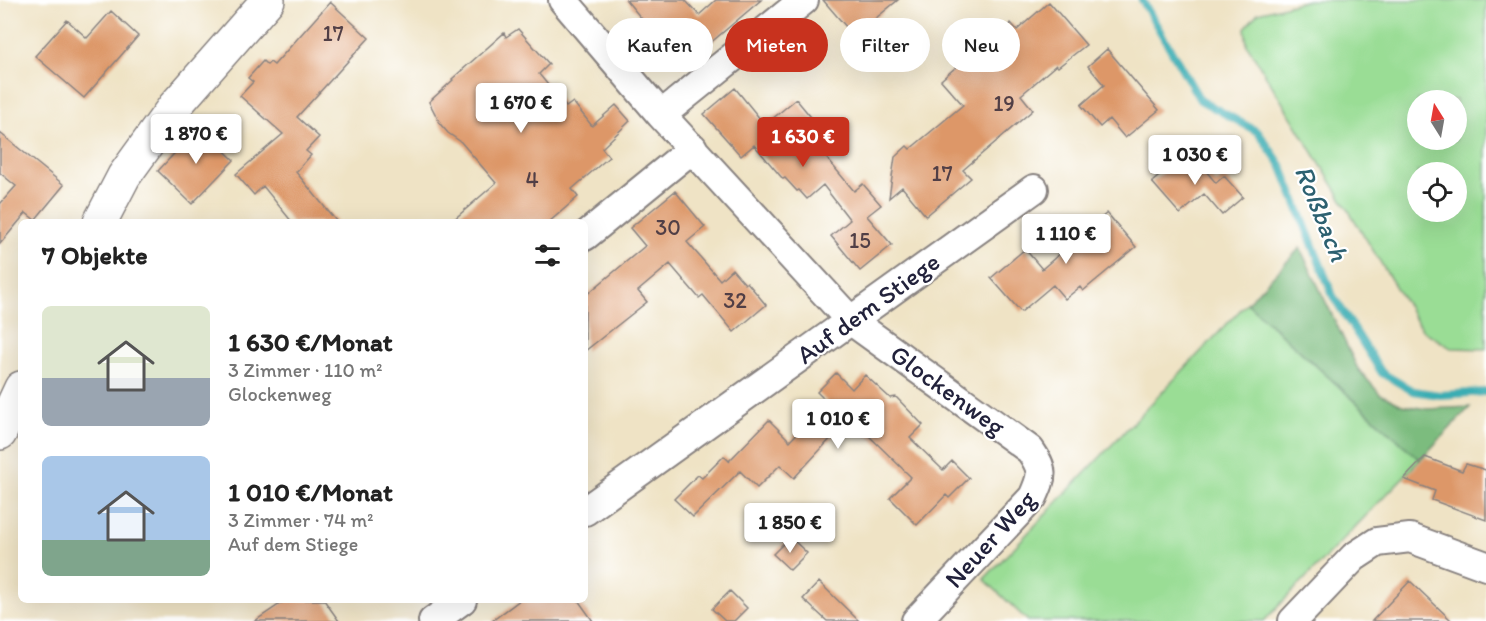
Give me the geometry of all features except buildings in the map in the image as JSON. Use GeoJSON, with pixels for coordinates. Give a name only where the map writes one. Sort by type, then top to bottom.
{"type":"FeatureCollection","features":[{"type":"Feature","properties":{"kind":"main road"},"geometry":{"type":"LineString","coordinates":[[101,219],[124,176],[174,107],[268,0]]}},
{"type":"Feature","properties":{"kind":"main road"},"geometry":{"type":"LineString","coordinates":[[0,433],[18,394]]}},
{"type":"Feature","properties":{"kind":"street","name":"Glockenweg"},"geometry":{"type":"LineString","coordinates":[[563,0],[661,115],[850,320],[1030,450]]}},
{"type":"Feature","properties":{"kind":"street"},"geometry":{"type":"LineString","coordinates":[[661,115],[804,0]]}},
{"type":"Feature","properties":{"kind":"street"},"geometry":{"type":"LineString","coordinates":[[588,234],[693,148]]}},
{"type":"Feature","properties":{"kind":"street","name":"Auf dem Stiege"},"geometry":{"type":"LineString","coordinates":[[588,509],[1035,189]]}},
{"type":"Feature","properties":{"kind":"street","name":"Neuer Weg"},"geometry":{"type":"LineString","coordinates":[[916,621],[1033,497],[1041,478],[1039,463],[1030,450]]}},
{"type":"Feature","properties":{"kind":"street"},"geometry":{"type":"LineString","coordinates":[[1293,621],[1354,557],[1377,542],[1410,538],[1486,566]]}},
{"type":"Feature","properties":{"kind":"street"},"geometry":{"type":"LineString","coordinates":[[433,621],[458,603]]}},
{"type":"Feature","properties":{"kind":"green space"},"geometry":{"type":"Polygon","coordinates":[[[1308,0],[1486,0],[1486,349],[1451,348],[1422,330],[1247,45],[1245,28],[1258,13],[1308,0]]]}},
{"type":"Feature","properties":{"kind":"green space"},"geometry":{"type":"Polygon","coordinates":[[[1300,248],[1358,369],[1380,394],[1402,405],[1427,409],[1470,407],[1420,460],[1247,303],[1300,248]]]}},
{"type":"Feature","properties":{"kind":"green space"},"geometry":{"type":"Polygon","coordinates":[[[1247,303],[1420,460],[1264,621],[1028,621],[984,579],[1247,303]]]}},
{"type":"Feature","properties":{"kind":"waterway","name":"Roßbach"},"geometry":{"type":"LineString","coordinates":[[1142,0],[1200,100],[1258,132],[1281,165],[1333,296],[1382,373],[1413,391],[1440,395],[1486,392]]}}]}
